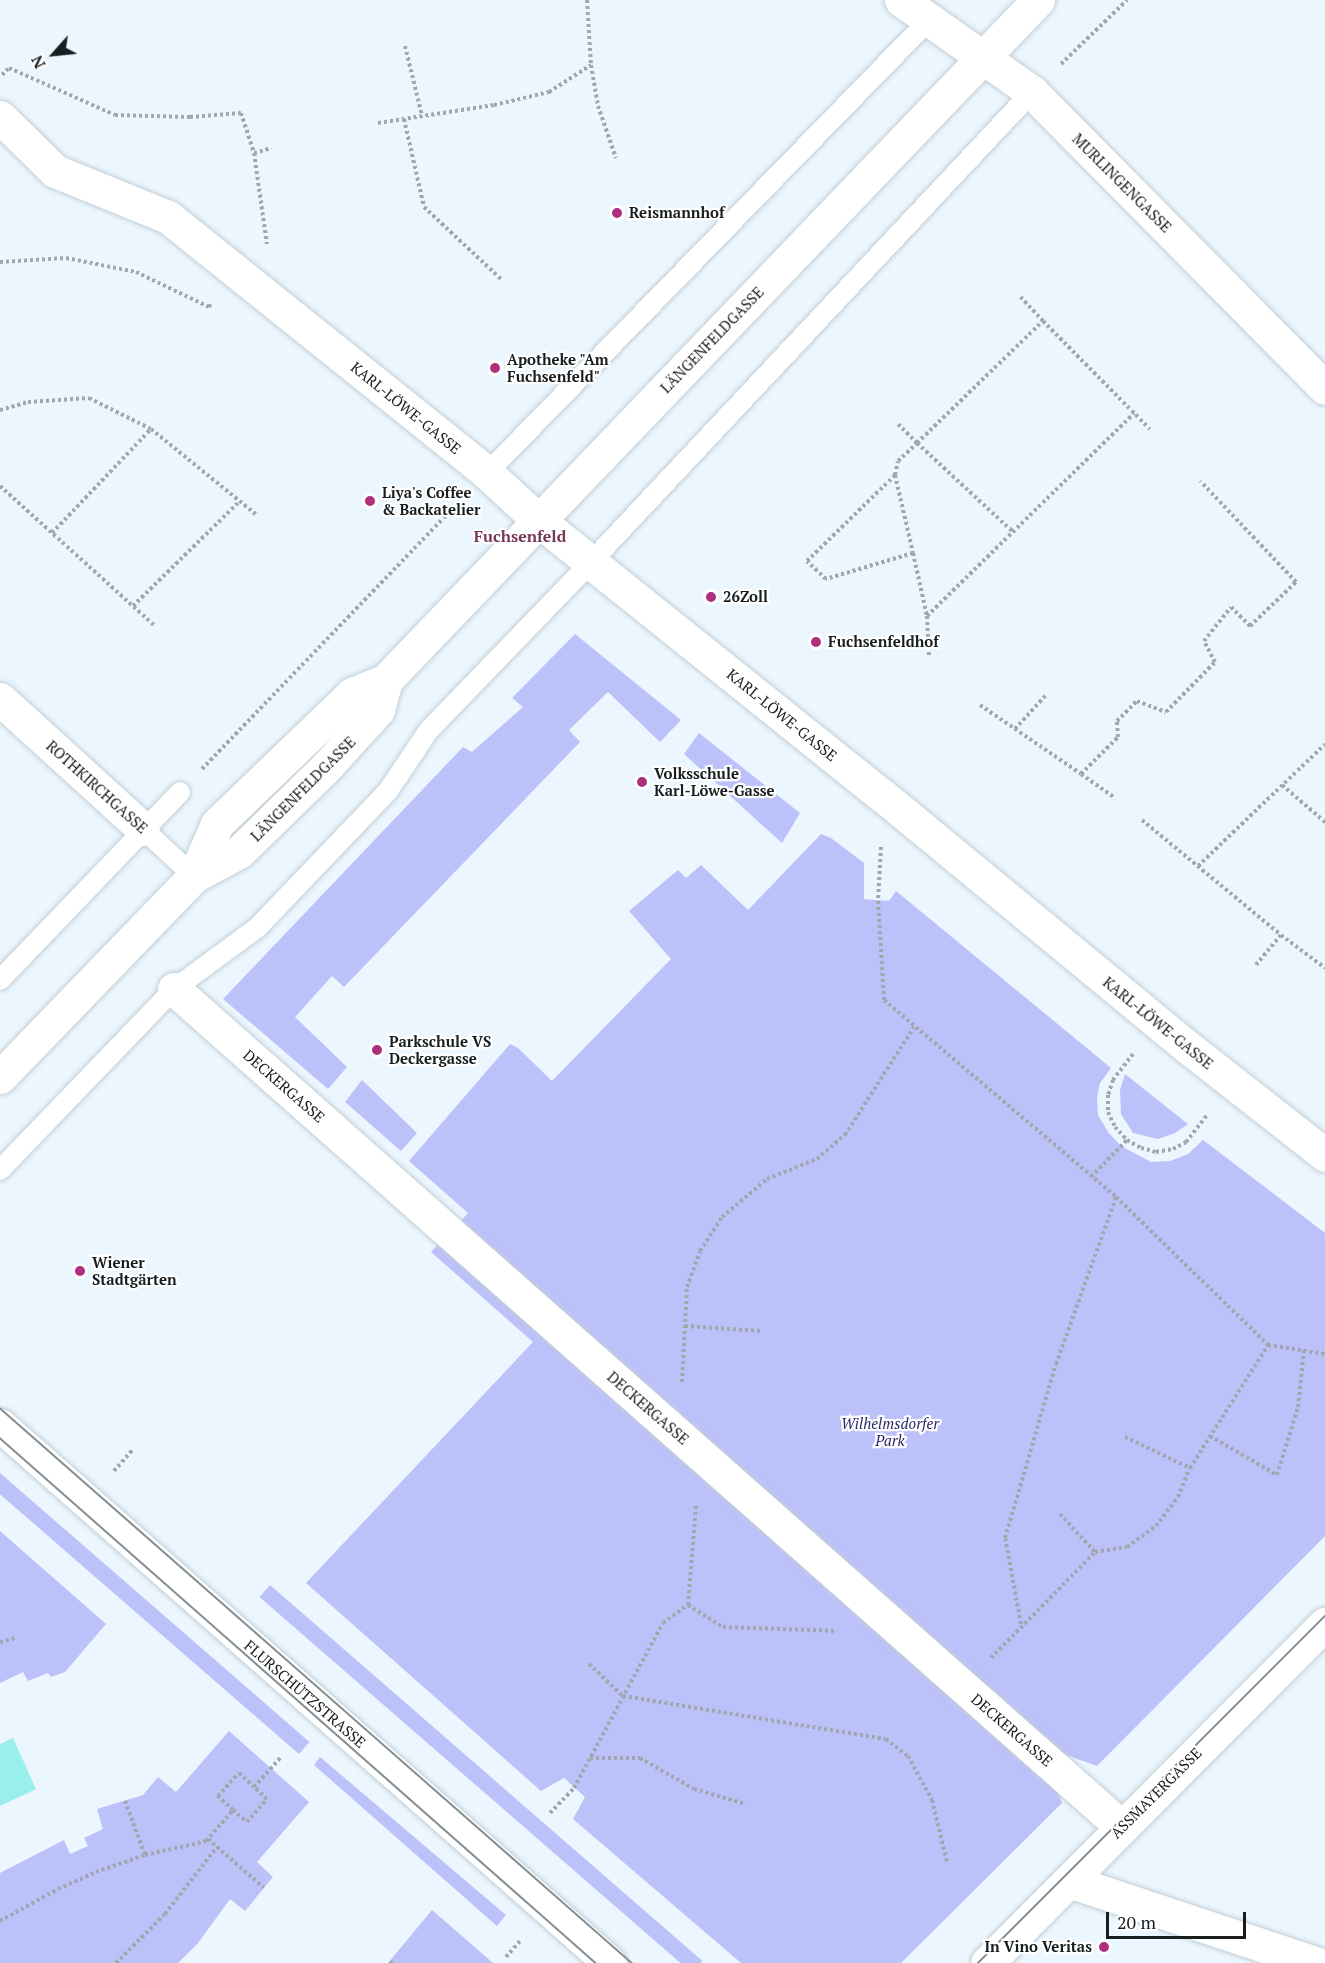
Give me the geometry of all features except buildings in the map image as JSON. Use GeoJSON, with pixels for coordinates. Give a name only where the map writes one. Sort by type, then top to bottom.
{"type":"FeatureCollection","features":[{"type":"Feature","properties":{"kind":"street","name":"MURLINGENGASSE"},"geometry":{"type":"LineString","coordinates":[[901,0],[1032,92],[1325,388]]}},
{"type":"Feature","properties":{"kind":"street","name":"LÄNGENFELDGASSE"},"geometry":{"type":"LineString","coordinates":[[0,1077],[194,876],[217,824],[352,694],[386,680],[1038,0]]}},
{"type":"Feature","properties":{"kind":"street","name":"KARL-LÖWE-GASSE"},"geometry":{"type":"LineString","coordinates":[[0,117],[55,171],[168,218],[487,473],[538,520],[883,796],[1157,1023],[1325,1155]]}},
{"type":"Feature","properties":{"kind":"street","name":"ROTHKIRCHGASSE"},"geometry":{"type":"LineString","coordinates":[[0,699],[143,829]]}},
{"type":"Feature","properties":{"kind":"street","name":"DECKERGASSE"},"geometry":{"type":"LineString","coordinates":[[174,989],[1122,1827]]}},
{"type":"Feature","properties":{"kind":"street","name":"FLURSCHÜTZSTRASSE"},"geometry":{"type":"LineString","coordinates":[[0,1425],[610,1963]]}},
{"type":"Feature","properties":{"kind":"street","name":"ASSMAYERGASSE"},"geometry":{"type":"LineString","coordinates":[[987,1963],[1325,1624]]}},
{"type":"Feature","properties":{"kind":"street"},"geometry":{"type":"LineString","coordinates":[[1069,1881],[1316,1963]]}},
{"type":"Feature","properties":{"kind":"lane"},"geometry":{"type":"LineString","coordinates":[[487,473],[929,20]]}},
{"type":"Feature","properties":{"kind":"lane"},"geometry":{"type":"LineString","coordinates":[[0,1170],[174,989],[258,927],[388,791],[429,730],[591,562],[1032,92]]}},
{"type":"Feature","properties":{"kind":"lane"},"geometry":{"type":"LineString","coordinates":[[0,980],[180,792]]}},
{"type":"Feature","properties":{"kind":"lane","name":"ROTHKIRCHGASSE"},"geometry":{"type":"LineString","coordinates":[[143,829],[194,876]]}},
{"type":"Feature","properties":{"kind":"path"},"geometry":{"type":"LineString","coordinates":[[587,0],[591,65],[598,106],[616,158]]}},
{"type":"Feature","properties":{"kind":"path"},"geometry":{"type":"LineString","coordinates":[[1032,92],[1127,0]]}},
{"type":"Feature","properties":{"kind":"path"},"geometry":{"type":"LineString","coordinates":[[405,46],[422,116]]}},
{"type":"Feature","properties":{"kind":"path"},"geometry":{"type":"LineString","coordinates":[[378,123],[494,105],[549,92],[591,65]]}},
{"type":"Feature","properties":{"kind":"path"},"geometry":{"type":"LineString","coordinates":[[0,78],[9,68],[115,115],[190,117],[241,113],[254,153],[268,243]]}},
{"type":"Feature","properties":{"kind":"path"},"geometry":{"type":"LineString","coordinates":[[404,119],[424,207],[501,279]]}},
{"type":"Feature","properties":{"kind":"path"},"geometry":{"type":"LineString","coordinates":[[254,153],[271,148]]}},
{"type":"Feature","properties":{"kind":"path"},"geometry":{"type":"LineString","coordinates":[[0,262],[66,258],[136,272],[209,307],[240,275]]}},
{"type":"Feature","properties":{"kind":"path"},"geometry":{"type":"LineString","coordinates":[[1021,297],[1150,429]]}},
{"type":"Feature","properties":{"kind":"path"},"geometry":{"type":"LineString","coordinates":[[929,656],[927,616],[895,475],[898,461],[1043,321]]}},
{"type":"Feature","properties":{"kind":"path"},"geometry":{"type":"LineString","coordinates":[[0,410],[28,402],[89,398],[151,429],[258,516]]}},
{"type":"Feature","properties":{"kind":"path"},"geometry":{"type":"LineString","coordinates":[[927,616],[1134,413]]}},
{"type":"Feature","properties":{"kind":"path"},"geometry":{"type":"LineString","coordinates":[[898,424],[1013,532]]}},
{"type":"Feature","properties":{"kind":"path"},"geometry":{"type":"LineString","coordinates":[[52,533],[151,429]]}},
{"type":"Feature","properties":{"kind":"path"},"geometry":{"type":"LineString","coordinates":[[180,792],[487,473]]}},
{"type":"Feature","properties":{"kind":"path"},"geometry":{"type":"LineString","coordinates":[[895,475],[807,561],[826,579],[913,553]]}},
{"type":"Feature","properties":{"kind":"path"},"geometry":{"type":"LineString","coordinates":[[1081,774],[1119,737],[1117,721],[1137,701],[1166,712],[1215,662],[1203,641],[1231,607],[1250,626],[1296,582],[1200,481]]}},
{"type":"Feature","properties":{"kind":"path"},"geometry":{"type":"LineString","coordinates":[[0,486],[154,625]]}},
{"type":"Feature","properties":{"kind":"path"},"geometry":{"type":"LineString","coordinates":[[133,606],[240,501]]}},
{"type":"Feature","properties":{"kind":"path"},"geometry":{"type":"LineString","coordinates":[[1014,729],[1045,696]]}},
{"type":"Feature","properties":{"kind":"path"},"geometry":{"type":"LineString","coordinates":[[980,705],[1115,798]]}},
{"type":"Feature","properties":{"kind":"path"},"geometry":{"type":"LineString","coordinates":[[1198,866],[1325,744]]}},
{"type":"Feature","properties":{"kind":"path"},"geometry":{"type":"LineString","coordinates":[[1282,785],[1325,822]]}},
{"type":"Feature","properties":{"kind":"path"},"geometry":{"type":"LineString","coordinates":[[883,796],[878,900],[884,1000],[1116,1197],[1268,1345],[1325,1354]]}},
{"type":"Feature","properties":{"kind":"path"},"geometry":{"type":"LineString","coordinates":[[1142,820],[1281,935],[1325,968]]}},
{"type":"Feature","properties":{"kind":"path"},"geometry":{"type":"LineString","coordinates":[[1256,965],[1281,935]]}},
{"type":"Feature","properties":{"kind":"path"},"geometry":{"type":"LineString","coordinates":[[1157,1023],[1113,1080],[1108,1095],[1108,1112],[1115,1127],[1127,1140],[1141,1148],[1156,1152],[1173,1149],[1186,1142],[1232,1083]]}},
{"type":"Feature","properties":{"kind":"path"},"geometry":{"type":"LineString","coordinates":[[668,1425],[681,1395],[687,1287],[700,1251],[722,1217],[767,1179],[817,1159],[845,1135],[914,1027]]}},
{"type":"Feature","properties":{"kind":"path"},"geometry":{"type":"LineString","coordinates":[[1091,1177],[1127,1140]]}},
{"type":"Feature","properties":{"kind":"path"},"geometry":{"type":"LineString","coordinates":[[1021,1625],[1005,1538],[1056,1364],[1116,1197]]}},
{"type":"Feature","properties":{"kind":"path"},"geometry":{"type":"LineString","coordinates":[[685,1326],[761,1331]]}},
{"type":"Feature","properties":{"kind":"path"},"geometry":{"type":"LineString","coordinates":[[1001,1647],[1095,1552],[1127,1547],[1156,1526],[1178,1497],[1190,1468],[1268,1345]]}},
{"type":"Feature","properties":{"kind":"path"},"geometry":{"type":"LineString","coordinates":[[1210,1436],[1277,1475],[1298,1407],[1304,1350]]}},
{"type":"Feature","properties":{"kind":"path"},"geometry":{"type":"LineString","coordinates":[[1125,1437],[1190,1468]]}},
{"type":"Feature","properties":{"kind":"path"},"geometry":{"type":"LineString","coordinates":[[112,1474],[134,1449]]}},
{"type":"Feature","properties":{"kind":"path"},"geometry":{"type":"LineString","coordinates":[[688,1605],[699,1453]]}},
{"type":"Feature","properties":{"kind":"path"},"geometry":{"type":"LineString","coordinates":[[1060,1514],[1095,1552]]}},
{"type":"Feature","properties":{"kind":"path"},"geometry":{"type":"LineString","coordinates":[[688,1605],[723,1627],[834,1631],[888,1620]]}},
{"type":"Feature","properties":{"kind":"path"},"geometry":{"type":"LineString","coordinates":[[550,1813],[574,1788],[663,1623],[688,1605]]}},
{"type":"Feature","properties":{"kind":"path"},"geometry":{"type":"LineString","coordinates":[[0,1642],[15,1638]]}},
{"type":"Feature","properties":{"kind":"path"},"geometry":{"type":"LineString","coordinates":[[589,1664],[622,1696],[886,1739],[908,1756],[932,1800],[947,1862]]}},
{"type":"Feature","properties":{"kind":"path"},"geometry":{"type":"LineString","coordinates":[[254,1787],[280,1758]]}},
{"type":"Feature","properties":{"kind":"path"},"geometry":{"type":"LineString","coordinates":[[590,1758],[640,1758],[694,1789],[746,1804]]}},
{"type":"Feature","properties":{"kind":"path"},"geometry":{"type":"LineString","coordinates":[[239,1773],[267,1799],[247,1822],[233,1810],[218,1796],[239,1773]]}},
{"type":"Feature","properties":{"kind":"path"},"geometry":{"type":"LineString","coordinates":[[125,1800],[145,1855]]}},
{"type":"Feature","properties":{"kind":"path"},"geometry":{"type":"LineString","coordinates":[[0,1921],[58,1889],[96,1872],[145,1855],[208,1839],[233,1810]]}},
{"type":"Feature","properties":{"kind":"path"},"geometry":{"type":"LineString","coordinates":[[208,1839],[264,1888]]}},
{"type":"Feature","properties":{"kind":"path"},"geometry":{"type":"LineString","coordinates":[[116,1963],[165,1914],[217,1847]]}},
{"type":"Feature","properties":{"kind":"green space"},"geometry":{"type":"Polygon","coordinates":[[[575,634],[681,720],[660,742],[608,692],[569,730],[580,742],[344,987],[332,976],[295,1017],[347,1067],[328,1089],[223,999],[463,747],[472,752],[523,707],[512,698],[575,634]]]}},
{"type":"Feature","properties":{"kind":"green space"},"geometry":{"type":"Polygon","coordinates":[[[699,733],[800,813],[782,843],[684,754],[699,733]]]}},
{"type":"Feature","properties":{"kind":"green space","name":"Wilhelmsdorfer Park"},"geometry":{"type":"Polygon","coordinates":[[[821,834],[831,838],[864,863],[864,899],[889,901],[896,891],[1111,1068],[1100,1083],[1097,1097],[1098,1115],[1108,1132],[1121,1146],[1151,1162],[1170,1161],[1188,1154],[1203,1140],[1325,1233],[1325,1536],[1097,1766],[1066,1755],[1049,1771],[1062,1803],[901,1963],[741,1963],[573,1819],[585,1797],[564,1778],[541,1791],[306,1583],[533,1342],[431,1252],[468,1213],[409,1161],[510,1044],[518,1048],[552,1081],[671,959],[629,911],[678,870],[686,878],[701,865],[748,910],[821,834]]]}},
{"type":"Feature","properties":{"kind":"green space"},"geometry":{"type":"Polygon","coordinates":[[[1125,1074],[1188,1124],[1175,1133],[1158,1139],[1133,1133],[1121,1114],[1120,1090],[1125,1074]]]}},
{"type":"Feature","properties":{"kind":"green space"},"geometry":{"type":"Polygon","coordinates":[[[362,1080],[417,1133],[401,1151],[345,1102],[362,1080]]]}},
{"type":"Feature","properties":{"kind":"green space"},"geometry":{"type":"Polygon","coordinates":[[[0,1473],[309,1742],[299,1754],[0,1494],[0,1473]]]}},
{"type":"Feature","properties":{"kind":"green space"},"geometry":{"type":"Polygon","coordinates":[[[0,1531],[106,1624],[65,1672],[51,1677],[48,1673],[28,1681],[23,1672],[0,1683],[0,1531]]]}},
{"type":"Feature","properties":{"kind":"green space"},"geometry":{"type":"Polygon","coordinates":[[[270,1585],[702,1961],[701,1963],[680,1963],[260,1597],[270,1585]]]}},
{"type":"Feature","properties":{"kind":"green space"},"geometry":{"type":"Polygon","coordinates":[[[229,1731],[309,1802],[257,1862],[273,1877],[245,1911],[230,1899],[198,1943],[178,1963],[0,1963],[0,1873],[64,1840],[70,1854],[88,1846],[84,1838],[103,1829],[97,1809],[143,1795],[158,1777],[176,1792],[229,1731]]]}},
{"type":"Feature","properties":{"kind":"green space"},"geometry":{"type":"Polygon","coordinates":[[[320,1757],[506,1915],[497,1926],[314,1765],[320,1757]]]}},
{"type":"Feature","properties":{"kind":"green space"},"geometry":{"type":"Polygon","coordinates":[[[432,1910],[493,1963],[388,1963],[432,1910]]]}},
{"type":"Feature","properties":{"kind":"shaded area"},"geometry":{"type":"Polygon","coordinates":[[[13,1738],[36,1789],[0,1806],[0,1744],[13,1738]]]}},
{"type":"Feature","properties":{"kind":"tram line"},"geometry":{"type":"LineString","coordinates":[[0,1408],[632,1963]]}},
{"type":"Feature","properties":{"kind":"tram line"},"geometry":{"type":"LineString","coordinates":[[0,1438],[596,1963]]}},
{"type":"Feature","properties":{"kind":"tram line"},"geometry":{"type":"LineString","coordinates":[[978,1963],[1325,1616]]}},
{"type":"Feature","properties":{"kind":"place","name":"Reismannhof"},"geometry":{"type":"Point","coordinates":[617,213]}},
{"type":"Feature","properties":{"kind":"place","name":"Apotheke \"Am Fuchsenfeld\""},"geometry":{"type":"Point","coordinates":[495,368]}},
{"type":"Feature","properties":{"kind":"place","name":"Liya's Coffee & Backatelier"},"geometry":{"type":"Point","coordinates":[370,501]}},
{"type":"Feature","properties":{"kind":"place","name":"26Zoll"},"geometry":{"type":"Point","coordinates":[711,597]}},
{"type":"Feature","properties":{"kind":"place","name":"Fuchsenfeldhof"},"geometry":{"type":"Point","coordinates":[816,642]}},
{"type":"Feature","properties":{"kind":"place","name":"Volksschule Karl-Löwe-Gasse"},"geometry":{"type":"Point","coordinates":[642,782]}},
{"type":"Feature","properties":{"kind":"place","name":"Parkschule VS Deckergasse"},"geometry":{"type":"Point","coordinates":[377,1050]}},
{"type":"Feature","properties":{"kind":"place","name":"Wiener Stadtgärten"},"geometry":{"type":"Point","coordinates":[80,1271]}},
{"type":"Feature","properties":{"kind":"place","name":"In Vino Veritas"},"geometry":{"type":"Point","coordinates":[1104,1947]}},
{"type":"Feature","properties":{"kind":"district","name":"Fuchsenfeld"},"geometry":{"type":"Point","coordinates":[520,536]}}]}
